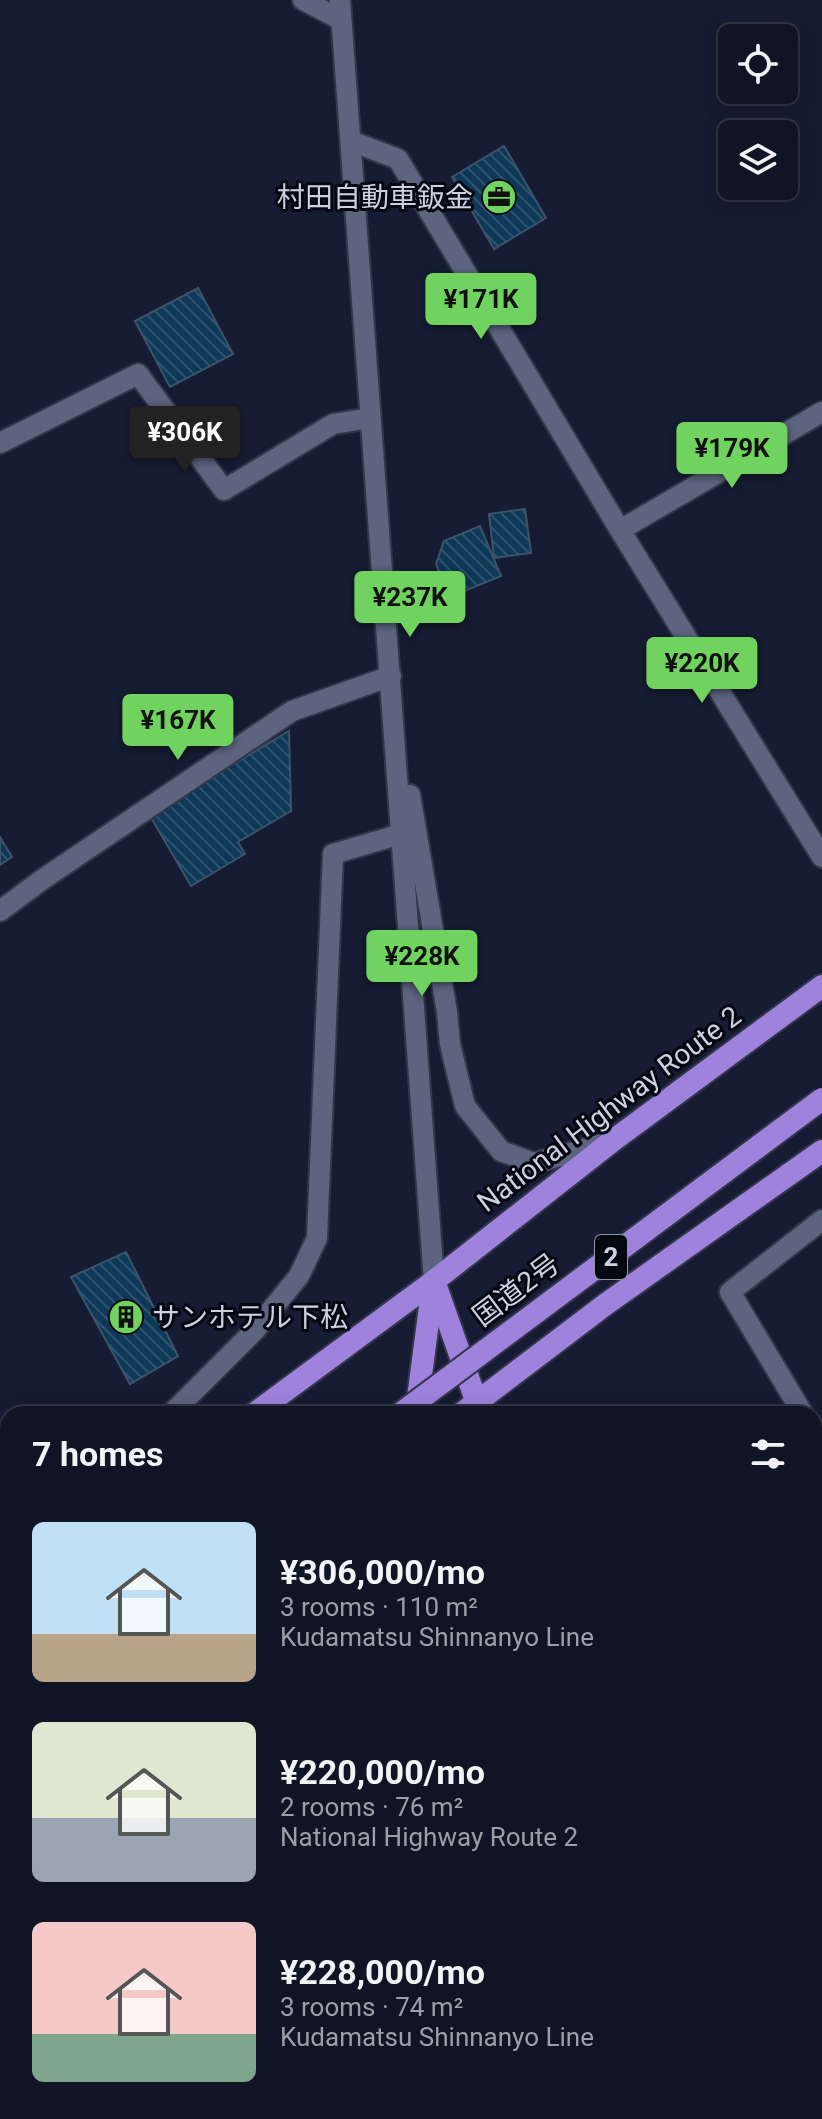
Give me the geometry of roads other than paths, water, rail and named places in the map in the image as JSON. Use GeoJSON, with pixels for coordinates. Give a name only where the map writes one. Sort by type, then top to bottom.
{"type":"FeatureCollection","features":[{"type":"Feature","properties":{"kind":"highway","name":"National Highway Route 2"},"geometry":{"type":"LineString","coordinates":[[265,1406],[434,1281],[611,1142],[822,986]]}},
{"type":"Feature","properties":{"kind":"highway","name":"国道2号"},"geometry":{"type":"LineString","coordinates":[[411,1406],[822,1099]]}},
{"type":"Feature","properties":{"kind":"highway","name":"2"},"geometry":{"type":"LineString","coordinates":[[477,1406],[606,1304],[822,1151]]}},
{"type":"Feature","properties":{"kind":"highway","name":"2"},"geometry":{"type":"LineString","coordinates":[[434,1281],[471,1406]]}},
{"type":"Feature","properties":{"kind":"highway"},"geometry":{"type":"LineString","coordinates":[[417,1406],[434,1281]]}},
{"type":"Feature","properties":{"kind":"street"},"geometry":{"type":"LineString","coordinates":[[303,0],[340,10],[434,1281]]}},
{"type":"Feature","properties":{"kind":"street"},"geometry":{"type":"LineString","coordinates":[[351,141],[398,159],[620,530],[822,857]]}},
{"type":"Feature","properties":{"kind":"street"},"geometry":{"type":"LineString","coordinates":[[0,443],[138,374],[224,490],[333,424],[370,418]]}},
{"type":"Feature","properties":{"kind":"street"},"geometry":{"type":"LineString","coordinates":[[620,530],[822,412]]}},
{"type":"Feature","properties":{"kind":"street"},"geometry":{"type":"LineString","coordinates":[[0,911],[292,711],[391,676]]}},
{"type":"Feature","properties":{"kind":"street"},"geometry":{"type":"LineString","coordinates":[[391,676],[450,1044],[465,1106],[501,1151],[534,1163],[611,1142]]}},
{"type":"Feature","properties":{"kind":"street"},"geometry":{"type":"LineString","coordinates":[[179,1406],[256,1329],[299,1276],[317,1238],[333,854],[401,834]]}},
{"type":"Feature","properties":{"kind":"street"},"geometry":{"type":"LineString","coordinates":[[798,1406],[730,1292],[822,1220]]}},
{"type":"Feature","properties":{"kind":"place","name":"村田自動車鈑金"},"geometry":{"type":"Point","coordinates":[499,197]}},
{"type":"Feature","properties":{"kind":"place","name":"サンホテル下松"},"geometry":{"type":"Point","coordinates":[126,1317]}}]}
